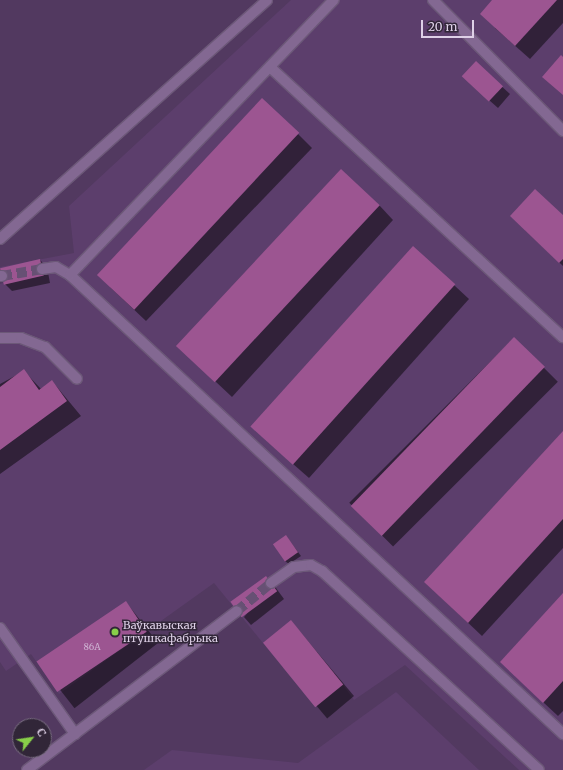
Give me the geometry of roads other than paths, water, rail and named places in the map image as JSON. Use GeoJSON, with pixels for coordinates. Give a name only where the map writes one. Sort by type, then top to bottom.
{"type":"FeatureCollection","features":[{"type":"Feature","properties":{"kind":"street"},"geometry":{"type":"LineString","coordinates":[[0,239],[267,0]]}},
{"type":"Feature","properties":{"kind":"street"},"geometry":{"type":"LineString","coordinates":[[70,275],[334,0]]}},
{"type":"Feature","properties":{"kind":"street"},"geometry":{"type":"LineString","coordinates":[[433,0],[563,131]]}},
{"type":"Feature","properties":{"kind":"street"},"geometry":{"type":"LineString","coordinates":[[270,68],[563,337]]}},
{"type":"Feature","properties":{"kind":"street"},"geometry":{"type":"LineString","coordinates":[[42,269],[56,267],[70,275],[563,734]]}},
{"type":"Feature","properties":{"kind":"street"},"geometry":{"type":"LineString","coordinates":[[0,338],[21,338],[45,347],[77,379]]}},
{"type":"Feature","properties":{"kind":"street"},"geometry":{"type":"LineString","coordinates":[[271,583],[294,567],[311,565],[322,571],[539,770]]}},
{"type":"Feature","properties":{"kind":"street"},"geometry":{"type":"LineString","coordinates":[[27,770],[237,611]]}},
{"type":"Feature","properties":{"kind":"street"},"geometry":{"type":"LineString","coordinates":[[0,628],[75,734]]}},
{"type":"Feature","properties":{"kind":"tunnel"},"geometry":{"type":"LineString","coordinates":[[2,276],[42,269]]}},
{"type":"Feature","properties":{"kind":"tunnel"},"geometry":{"type":"LineString","coordinates":[[237,611],[271,583]]}},
{"type":"Feature","properties":{"kind":"place","name":"Ваўкавыская птушкафабрыка"},"geometry":{"type":"Point","coordinates":[115,632]}}]}
